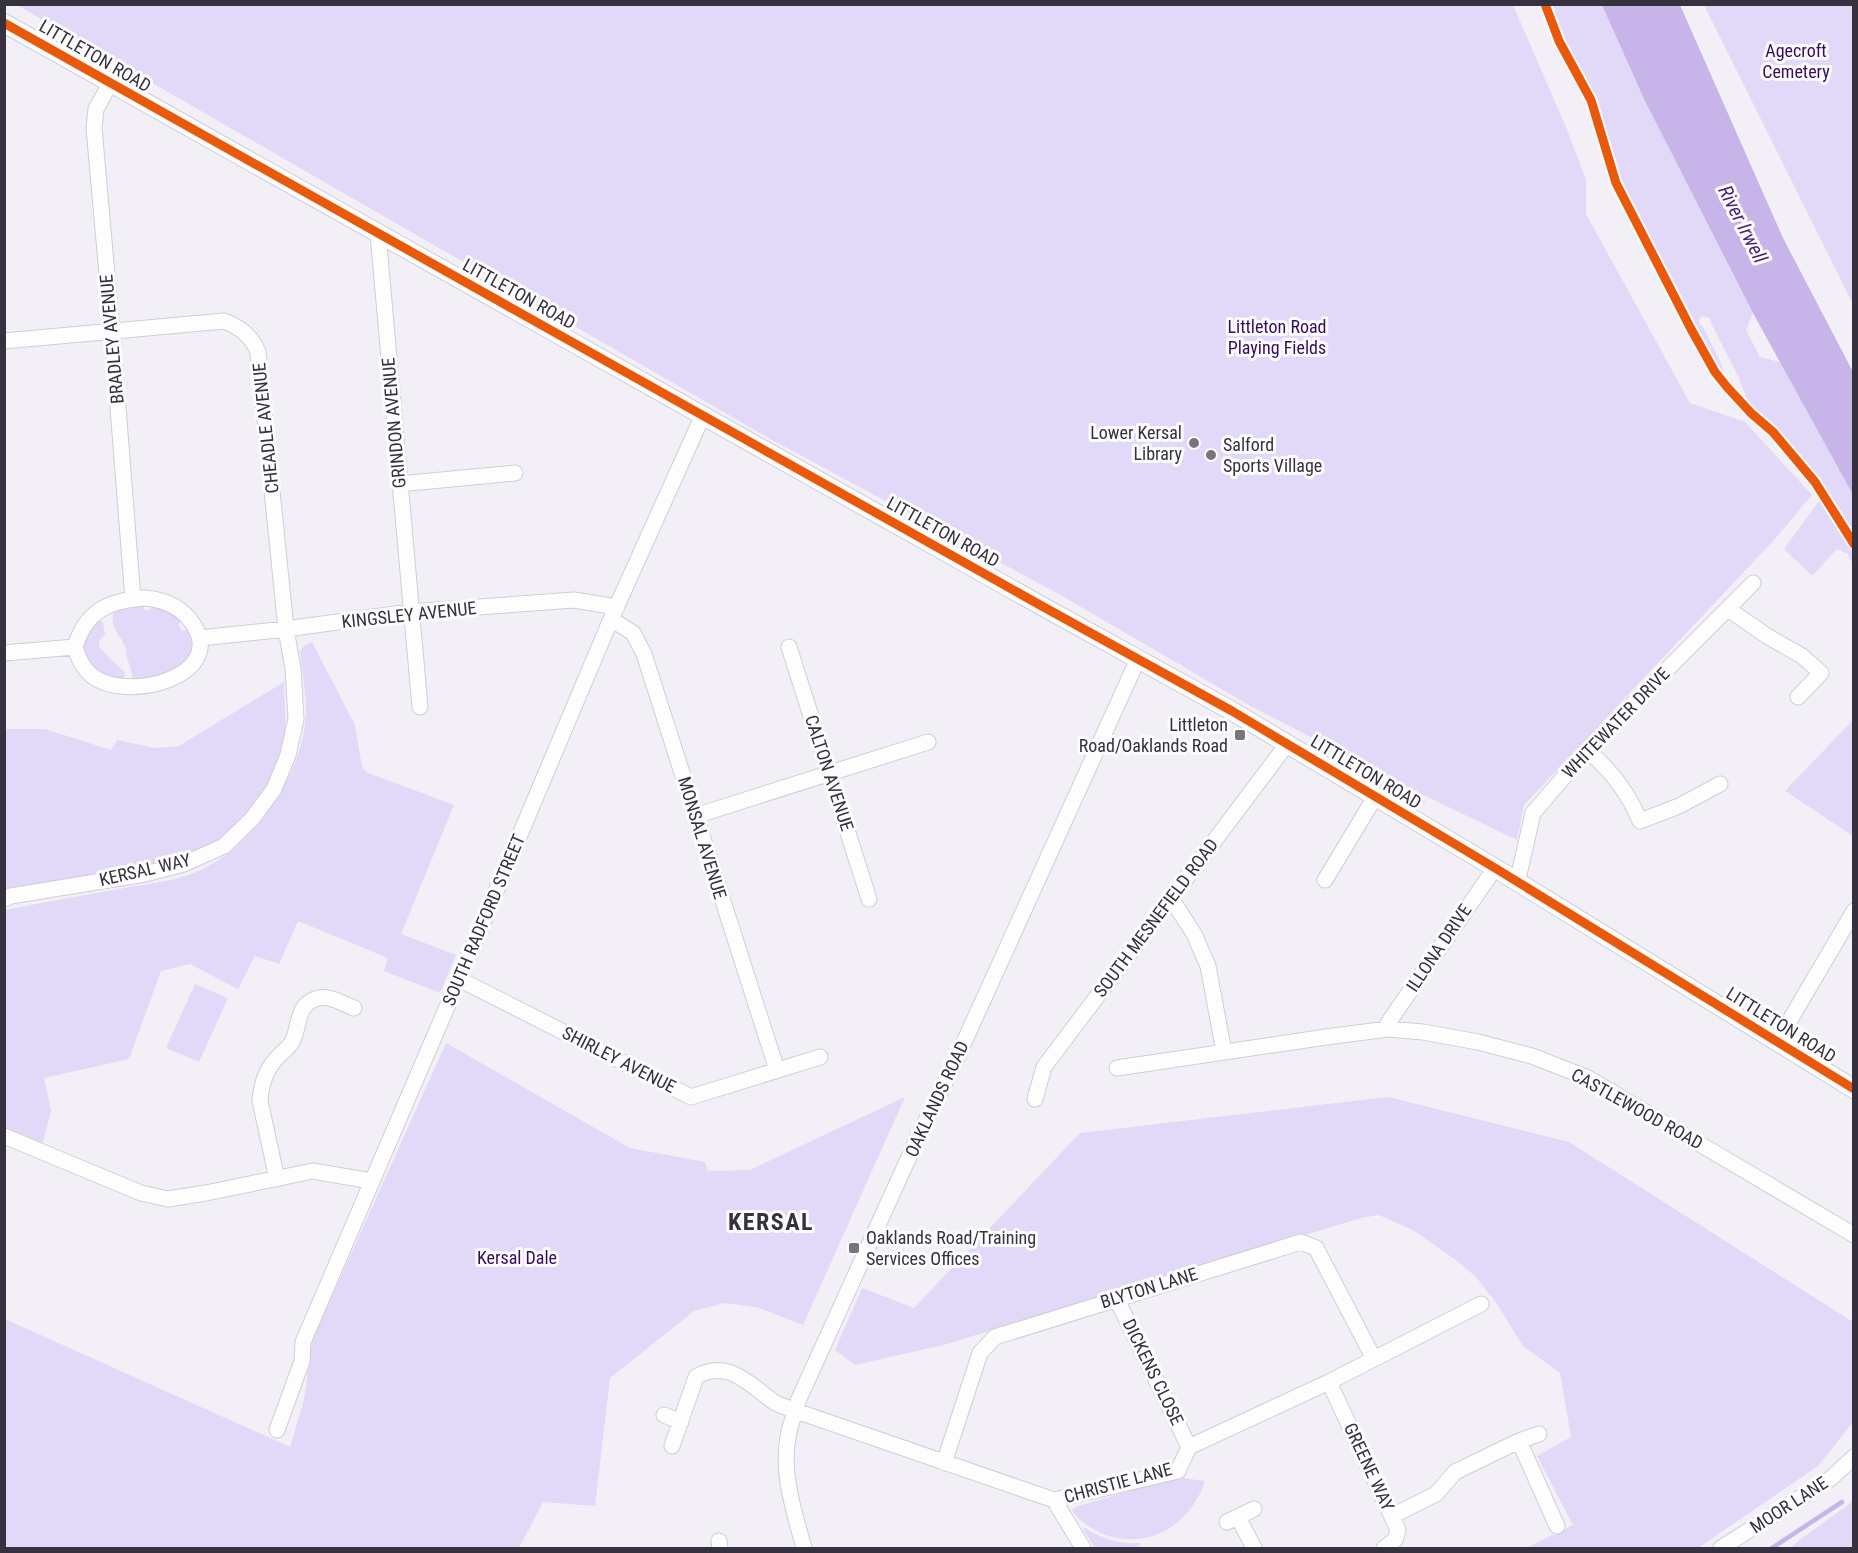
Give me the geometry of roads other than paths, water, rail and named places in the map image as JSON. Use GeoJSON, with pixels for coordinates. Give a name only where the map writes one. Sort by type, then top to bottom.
{"type":"FeatureCollection","features":[{"type":"Feature","properties":{"kind":"street","name":"LITTLETON ROAD"},"geometry":{"type":"LineString","coordinates":[[4,24],[1288,743],[1854,1089]]}},
{"type":"Feature","properties":{"kind":"street","name":"BRADLEY AVENUE"},"geometry":{"type":"LineString","coordinates":[[110,84],[96,109],[93,128],[133,599]]}},
{"type":"Feature","properties":{"kind":"street","name":"GRINDON AVENUE"},"geometry":{"type":"LineString","coordinates":[[378,234],[420,707]]}},
{"type":"Feature","properties":{"kind":"street","name":"CHEADLE AVENUE"},"geometry":{"type":"LineString","coordinates":[[4,341],[224,321],[237,326],[254,342],[258,352],[286,629]]}},
{"type":"Feature","properties":{"kind":"street","name":"SOUTH RADFORD STREET"},"geometry":{"type":"LineString","coordinates":[[277,1430],[302,1361],[303,1342],[614,613],[704,415]]}},
{"type":"Feature","properties":{"kind":"street"},"geometry":{"type":"LineString","coordinates":[[399,484],[515,473]]}},
{"type":"Feature","properties":{"kind":"street","name":"WHITEWATER DRIVE"},"geometry":{"type":"LineString","coordinates":[[1517,883],[1533,813],[1587,750],[1753,583]]}},
{"type":"Feature","properties":{"kind":"street"},"geometry":{"type":"LineString","coordinates":[[133,599],[157,599],[178,607],[192,621],[200,638],[197,655],[187,670],[161,684],[130,687],[111,684],[93,677],[82,663],[75,647],[83,627],[95,612],[133,599]]}},
{"type":"Feature","properties":{"kind":"street","name":"KINGSLEY AVENUE"},"geometry":{"type":"LineString","coordinates":[[200,638],[410,612],[574,600],[614,613]]}},
{"type":"Feature","properties":{"kind":"street"},"geometry":{"type":"LineString","coordinates":[[1728,609],[1767,636],[1802,656],[1821,673],[1798,697]]}},
{"type":"Feature","properties":{"kind":"street","name":"MONSAL AVENUE"},"geometry":{"type":"LineString","coordinates":[[614,613],[633,633],[644,654],[777,1070]]}},
{"type":"Feature","properties":{"kind":"street","name":"KERSAL WAY"},"geometry":{"type":"LineString","coordinates":[[4,899],[145,874],[184,864],[224,846],[252,819],[274,789],[288,754],[296,719],[293,669],[286,629]]}},
{"type":"Feature","properties":{"kind":"street"},"geometry":{"type":"LineString","coordinates":[[4,653],[75,647]]}},
{"type":"Feature","properties":{"kind":"street","name":"CALTON AVENUE"},"geometry":{"type":"LineString","coordinates":[[789,647],[869,899]]}},
{"type":"Feature","properties":{"kind":"street","name":"OAKLANDS ROAD"},"geometry":{"type":"LineString","coordinates":[[804,1548],[792,1503],[786,1456],[789,1432],[802,1391],[955,1062],[1138,659]]}},
{"type":"Feature","properties":{"kind":"street"},"geometry":{"type":"LineString","coordinates":[[695,816],[928,742]]}},
{"type":"Feature","properties":{"kind":"street","name":"SOUTH MESNEFIELD ROAD"},"geometry":{"type":"LineString","coordinates":[[1035,1099],[1044,1067],[1288,743]]}},
{"type":"Feature","properties":{"kind":"street"},"geometry":{"type":"LineString","coordinates":[[1587,750],[1620,783],[1640,821],[1680,806],[1720,784]]}},
{"type":"Feature","properties":{"kind":"street"},"geometry":{"type":"LineString","coordinates":[[1325,880],[1375,797]]}},
{"type":"Feature","properties":{"kind":"street","name":"ILLONA DRIVE"},"geometry":{"type":"LineString","coordinates":[[1388,1029],[1388,1023],[1495,868]]}},
{"type":"Feature","properties":{"kind":"street"},"geometry":{"type":"LineString","coordinates":[[1171,898],[1194,934],[1208,966],[1224,1052]]}},
{"type":"Feature","properties":{"kind":"street"},"geometry":{"type":"LineString","coordinates":[[1777,1042],[1854,911]]}},
{"type":"Feature","properties":{"kind":"street","name":"SHIRLEY AVENUE"},"geometry":{"type":"LineString","coordinates":[[459,979],[691,1097],[820,1057]]}},
{"type":"Feature","properties":{"kind":"street"},"geometry":{"type":"LineString","coordinates":[[277,1179],[261,1111],[261,1091],[270,1066],[292,1042],[297,1020],[316,991],[354,1008]]}},
{"type":"Feature","properties":{"kind":"street","name":"CASTLEWOOD ROAD"},"geometry":{"type":"LineString","coordinates":[[1117,1068],[1388,1029],[1451,1036],[1487,1044],[1532,1056],[1588,1078],[1854,1235]]}},
{"type":"Feature","properties":{"kind":"street"},"geometry":{"type":"LineString","coordinates":[[4,1136],[141,1193],[168,1199],[313,1170],[371,1181]]}},
{"type":"Feature","properties":{"kind":"street","name":"BLYTON LANE"},"geometry":{"type":"LineString","coordinates":[[944,1463],[980,1353],[995,1337],[1301,1242],[1316,1248],[1374,1359]]}},
{"type":"Feature","properties":{"kind":"street","name":"DICKENS CLOSE"},"geometry":{"type":"LineString","coordinates":[[1116,1298],[1189,1447]]}},
{"type":"Feature","properties":{"kind":"street","name":"CHRISTIE LANE"},"geometry":{"type":"LineString","coordinates":[[672,1446],[696,1377],[715,1369],[750,1382],[775,1402],[796,1411],[1054,1500],[1178,1471],[1189,1447],[1329,1382],[1481,1304]]}},
{"type":"Feature","properties":{"kind":"street","name":"GREENE WAY"},"geometry":{"type":"LineString","coordinates":[[1329,1382],[1398,1530],[1395,1540],[1384,1548]]}},
{"type":"Feature","properties":{"kind":"street"},"geometry":{"type":"LineString","coordinates":[[664,1415],[681,1422]]}},
{"type":"Feature","properties":{"kind":"street"},"geometry":{"type":"LineString","coordinates":[[1392,1516],[1440,1491],[1455,1472],[1519,1441],[1539,1434]]}},
{"type":"Feature","properties":{"kind":"street"},"geometry":{"type":"LineString","coordinates":[[1519,1441],[1557,1526]]}},
{"type":"Feature","properties":{"kind":"street","name":"MOOR LANE"},"geometry":{"type":"LineString","coordinates":[[1721,1548],[1830,1479],[1854,1457]]}},
{"type":"Feature","properties":{"kind":"street"},"geometry":{"type":"LineString","coordinates":[[1054,1500],[1083,1548]]}},
{"type":"Feature","properties":{"kind":"street"},"geometry":{"type":"LineString","coordinates":[[1254,1509],[1232,1519],[1254,1548]]}},
{"type":"Feature","properties":{"kind":"water","name":"River Irwell"},"geometry":{"type":"Polygon","coordinates":[[[1602,5],[1680,5],[1783,238],[1853,372],[1853,495],[1753,313],[1644,99],[1602,5]]]}},
{"type":"Feature","properties":{"kind":"waterway"},"geometry":{"type":"LineString","coordinates":[[1772,1548],[1842,1502]]}},
{"type":"Feature","properties":{"kind":"place","name":"Lower Kersal Library"},"geometry":{"type":"Point","coordinates":[1194,443]}},
{"type":"Feature","properties":{"kind":"place","name":"Salford Sports Village"},"geometry":{"type":"Point","coordinates":[1211,455]}},
{"type":"Feature","properties":{"kind":"place","name":"Littleton Road/Oaklands Road"},"geometry":{"type":"Point","coordinates":[1240,735]}},
{"type":"Feature","properties":{"kind":"place","name":"Oaklands Road/Training Services Offices"},"geometry":{"type":"Point","coordinates":[854,1248]}},
{"type":"Feature","properties":{"kind":"district","name":"KERSAL"},"geometry":{"type":"Point","coordinates":[771,1222]}},
{"type":"Feature","properties":{"kind":"park label","name":"Agecroft Cemetery"},"geometry":{"type":"Point","coordinates":[1796,61]}},
{"type":"Feature","properties":{"kind":"park label","name":"Littleton Road Playing Fields"},"geometry":{"type":"Point","coordinates":[1277,337]}},
{"type":"Feature","properties":{"kind":"park label","name":"Kersal Dale"},"geometry":{"type":"Point","coordinates":[517,1258]}}]}
